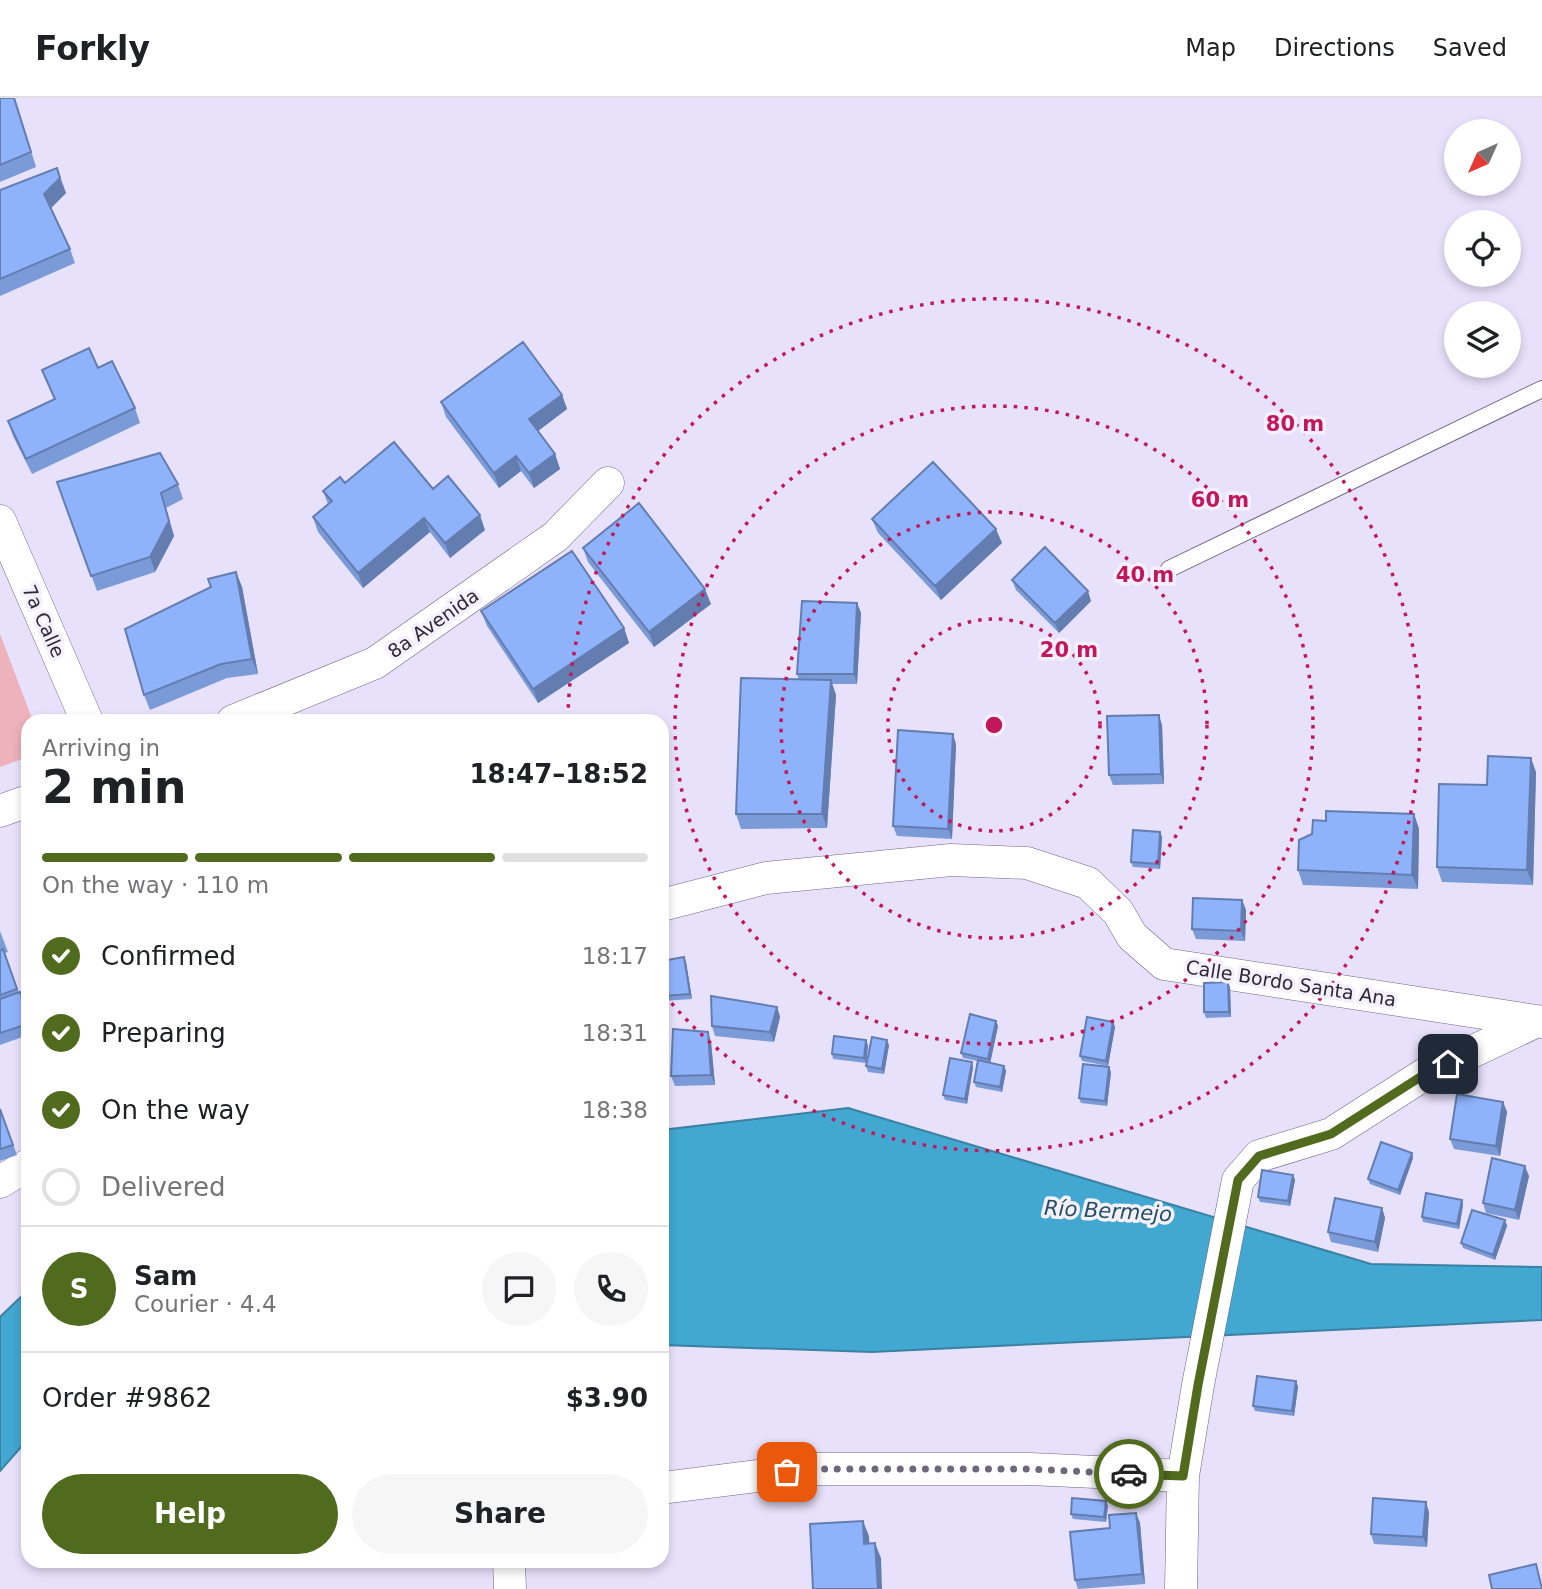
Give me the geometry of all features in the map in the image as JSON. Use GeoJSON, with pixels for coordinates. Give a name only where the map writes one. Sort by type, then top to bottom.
{"type":"FeatureCollection","features":[{"type":"Feature","properties":{"kind":"street","name":"8a Avenida"},"geometry":{"type":"LineString","coordinates":[[250,714],[375,663],[555,537],[608,483]]}},
{"type":"Feature","properties":{"kind":"street","name":"7a Calle"},"geometry":{"type":"LineString","coordinates":[[0,521],[84,714]]}},
{"type":"Feature","properties":{"kind":"street"},"geometry":{"type":"LineString","coordinates":[[0,811],[21,804]]}},
{"type":"Feature","properties":{"kind":"street","name":"Calle Bordo Santa Ana"},"geometry":{"type":"LineString","coordinates":[[669,903],[766,878],[951,860],[1027,863],[1088,883],[1118,912],[1132,936],[1164,964],[1539,1021]]}},
{"type":"Feature","properties":{"kind":"street"},"geometry":{"type":"LineString","coordinates":[[1181,1589],[1183,1476],[1238,1180],[1259,1156],[1331,1134],[1425,1074],[1539,1021]]}},
{"type":"Feature","properties":{"kind":"street"},"geometry":{"type":"LineString","coordinates":[[0,1182],[21,1169]]}},
{"type":"Feature","properties":{"kind":"street"},"geometry":{"type":"LineString","coordinates":[[669,1487],[812,1469],[1030,1469],[1183,1476]]}},
{"type":"Feature","properties":{"kind":"street"},"geometry":{"type":"LineString","coordinates":[[509,1568],[510,1589]]}},
{"type":"Feature","properties":{"kind":"lane"},"geometry":{"type":"LineString","coordinates":[[1169,569],[1542,389]]}},
{"type":"Feature","properties":{"kind":"shaded area"},"geometry":{"type":"Polygon","coordinates":[[[0,634],[30,714],[21,714],[21,760],[0,767],[0,634]]]}},
{"type":"Feature","properties":{"kind":"water","name":"Río Bermejo"},"geometry":{"type":"Polygon","coordinates":[[[848,1108],[1371,1264],[1542,1267],[1542,1320],[872,1352],[669,1345],[669,1129],[848,1108]]]}},
{"type":"Feature","properties":{"kind":"water"},"geometry":{"type":"Polygon","coordinates":[[[21,1297],[21,1447],[0,1471],[0,1317],[21,1297]]]}},
{"type":"Feature","properties":{"kind":"building"},"geometry":{"type":"Polygon","coordinates":[[[0,98],[14,98],[31,152],[0,165],[0,98]]]}},
{"type":"Feature","properties":{"kind":"building"},"geometry":{"type":"Polygon","coordinates":[[[57,168],[60,178],[44,194],[70,249],[0,279],[0,190],[57,168]]]}},
{"type":"Feature","properties":{"kind":"building"},"geometry":{"type":"Polygon","coordinates":[[[523,342],[562,395],[529,419],[555,454],[529,473],[516,456],[494,473],[441,402],[523,342]]]}},
{"type":"Feature","properties":{"kind":"building"},"geometry":{"type":"Polygon","coordinates":[[[89,348],[98,368],[112,361],[135,408],[26,459],[8,421],[55,399],[42,370],[89,348]]]}},
{"type":"Feature","properties":{"kind":"building"},"geometry":{"type":"Polygon","coordinates":[[[394,442],[433,489],[448,476],[480,515],[445,543],[424,518],[358,573],[313,517],[332,501],[323,491],[340,477],[345,483],[394,442]]]}},
{"type":"Feature","properties":{"kind":"building"},"geometry":{"type":"Polygon","coordinates":[[[160,453],[178,484],[161,493],[169,521],[150,557],[91,576],[57,482],[160,453]]]}},
{"type":"Feature","properties":{"kind":"building"},"geometry":{"type":"Polygon","coordinates":[[[933,462],[996,529],[935,586],[872,519],[933,462]]]}},
{"type":"Feature","properties":{"kind":"building"},"geometry":{"type":"Polygon","coordinates":[[[639,503],[705,589],[649,632],[583,548],[639,503]]]}},
{"type":"Feature","properties":{"kind":"building"},"geometry":{"type":"Polygon","coordinates":[[[1045,547],[1088,591],[1055,623],[1012,580],[1045,547]]]}},
{"type":"Feature","properties":{"kind":"building"},"geometry":{"type":"Polygon","coordinates":[[[572,551],[624,628],[533,689],[481,611],[572,551]]]}},
{"type":"Feature","properties":{"kind":"building"},"geometry":{"type":"Polygon","coordinates":[[[236,572],[252,659],[221,664],[144,695],[125,629],[211,587],[208,579],[236,572]]]}},
{"type":"Feature","properties":{"kind":"building"},"geometry":{"type":"Polygon","coordinates":[[[802,601],[857,603],[854,674],[797,674],[802,601]]]}},
{"type":"Feature","properties":{"kind":"building"},"geometry":{"type":"Polygon","coordinates":[[[741,678],[831,680],[822,814],[736,814],[741,678]]]}},
{"type":"Feature","properties":{"kind":"building"},"geometry":{"type":"Polygon","coordinates":[[[1159,715],[1161,774],[1109,775],[1107,716],[1159,715]]]}},
{"type":"Feature","properties":{"kind":"building"},"geometry":{"type":"Polygon","coordinates":[[[898,730],[953,734],[948,829],[893,826],[898,730]]]}},
{"type":"Feature","properties":{"kind":"building"},"geometry":{"type":"Polygon","coordinates":[[[1488,756],[1531,758],[1527,870],[1437,867],[1439,784],[1487,785],[1488,756]]]}},
{"type":"Feature","properties":{"kind":"building"},"geometry":{"type":"Polygon","coordinates":[[[1326,811],[1414,814],[1412,875],[1298,870],[1299,840],[1312,834],[1313,820],[1326,821],[1326,811]]]}},
{"type":"Feature","properties":{"kind":"building"},"geometry":{"type":"Polygon","coordinates":[[[1133,830],[1160,832],[1158,864],[1131,862],[1133,830]]]}},
{"type":"Feature","properties":{"kind":"building"},"geometry":{"type":"Polygon","coordinates":[[[1193,898],[1242,900],[1241,931],[1192,929],[1193,898]]]}},
{"type":"Feature","properties":{"kind":"building"},"geometry":{"type":"Polygon","coordinates":[[[3,949],[17,989],[0,995],[0,951],[3,949]]]}},
{"type":"Feature","properties":{"kind":"building"},"geometry":{"type":"Polygon","coordinates":[[[684,957],[690,994],[669,996],[669,960],[684,957]]]}},
{"type":"Feature","properties":{"kind":"building"},"geometry":{"type":"Polygon","coordinates":[[[1228,982],[1229,1012],[1204,1012],[1204,983],[1228,982]]]}},
{"type":"Feature","properties":{"kind":"building"},"geometry":{"type":"Polygon","coordinates":[[[20,992],[21,1026],[0,1033],[0,999],[20,992]]]}},
{"type":"Feature","properties":{"kind":"building"},"geometry":{"type":"Polygon","coordinates":[[[711,996],[777,1007],[770,1032],[712,1026],[711,996]]]}},
{"type":"Feature","properties":{"kind":"building"},"geometry":{"type":"Polygon","coordinates":[[[970,1014],[996,1021],[988,1059],[961,1053],[970,1014]]]}},
{"type":"Feature","properties":{"kind":"building"},"geometry":{"type":"Polygon","coordinates":[[[1087,1017],[1113,1022],[1106,1061],[1080,1056],[1087,1017]]]}},
{"type":"Feature","properties":{"kind":"building"},"geometry":{"type":"Polygon","coordinates":[[[673,1029],[708,1032],[711,1075],[671,1076],[673,1029]]]}},
{"type":"Feature","properties":{"kind":"building"},"geometry":{"type":"Polygon","coordinates":[[[834,1036],[866,1040],[864,1058],[832,1054],[834,1036]]]}},
{"type":"Feature","properties":{"kind":"building"},"geometry":{"type":"Polygon","coordinates":[[[872,1037],[887,1040],[882,1069],[866,1066],[872,1037]]]}},
{"type":"Feature","properties":{"kind":"building"},"geometry":{"type":"Polygon","coordinates":[[[950,1058],[972,1062],[965,1099],[943,1095],[950,1058]]]}},
{"type":"Feature","properties":{"kind":"building"},"geometry":{"type":"Polygon","coordinates":[[[978,1060],[1004,1066],[1000,1087],[974,1082],[978,1060]]]}},
{"type":"Feature","properties":{"kind":"building"},"geometry":{"type":"Polygon","coordinates":[[[1083,1064],[1109,1067],[1105,1101],[1079,1098],[1083,1064]]]}},
{"type":"Feature","properties":{"kind":"building"},"geometry":{"type":"Polygon","coordinates":[[[1457,1094],[1503,1102],[1496,1146],[1450,1139],[1457,1094]]]}},
{"type":"Feature","properties":{"kind":"building"},"geometry":{"type":"Polygon","coordinates":[[[0,1109],[13,1145],[0,1149],[0,1109]]]}},
{"type":"Feature","properties":{"kind":"building"},"geometry":{"type":"Polygon","coordinates":[[[1381,1142],[1412,1153],[1398,1190],[1368,1179],[1381,1142]]]}},
{"type":"Feature","properties":{"kind":"building"},"geometry":{"type":"Polygon","coordinates":[[[1492,1158],[1525,1166],[1515,1210],[1483,1203],[1492,1158]]]}},
{"type":"Feature","properties":{"kind":"building"},"geometry":{"type":"Polygon","coordinates":[[[1262,1170],[1293,1175],[1288,1201],[1258,1197],[1262,1170]]]}},
{"type":"Feature","properties":{"kind":"building"},"geometry":{"type":"Polygon","coordinates":[[[1426,1193],[1462,1200],[1457,1224],[1422,1217],[1426,1193]]]}},
{"type":"Feature","properties":{"kind":"building"},"geometry":{"type":"Polygon","coordinates":[[[1335,1198],[1382,1208],[1375,1242],[1328,1232],[1335,1198]]]}},
{"type":"Feature","properties":{"kind":"building"},"geometry":{"type":"Polygon","coordinates":[[[1472,1210],[1505,1220],[1493,1255],[1461,1243],[1472,1210]]]}},
{"type":"Feature","properties":{"kind":"building"},"geometry":{"type":"Polygon","coordinates":[[[1257,1376],[1296,1381],[1292,1411],[1253,1406],[1257,1376]]]}},
{"type":"Feature","properties":{"kind":"building"},"geometry":{"type":"Polygon","coordinates":[[[1072,1498],[1106,1501],[1104,1517],[1071,1514],[1072,1498]]]}},
{"type":"Feature","properties":{"kind":"building"},"geometry":{"type":"Polygon","coordinates":[[[1373,1498],[1426,1502],[1423,1537],[1371,1534],[1373,1498]]]}},
{"type":"Feature","properties":{"kind":"building"},"geometry":{"type":"Polygon","coordinates":[[[1136,1513],[1142,1574],[1075,1580],[1070,1532],[1110,1528],[1109,1515],[1136,1513]]]}},
{"type":"Feature","properties":{"kind":"building"},"geometry":{"type":"Polygon","coordinates":[[[863,1521],[864,1544],[875,1543],[878,1589],[813,1589],[810,1524],[863,1521]]]}},
{"type":"Feature","properties":{"kind":"building"},"geometry":{"type":"Polygon","coordinates":[[[1536,1564],[1542,1589],[1492,1589],[1489,1575],[1536,1564]]]}},
{"type":"Feature","properties":{"kind":"way so far"},"geometry":{"type":"LineString","coordinates":[[787,1472],[812,1469],[1030,1469],[1129,1474]]}},
{"type":"Feature","properties":{"kind":"route"},"geometry":{"type":"LineString","coordinates":[[1129,1474],[1183,1476],[1238,1180],[1259,1156],[1331,1134],[1425,1074],[1448,1064]]}}]}
